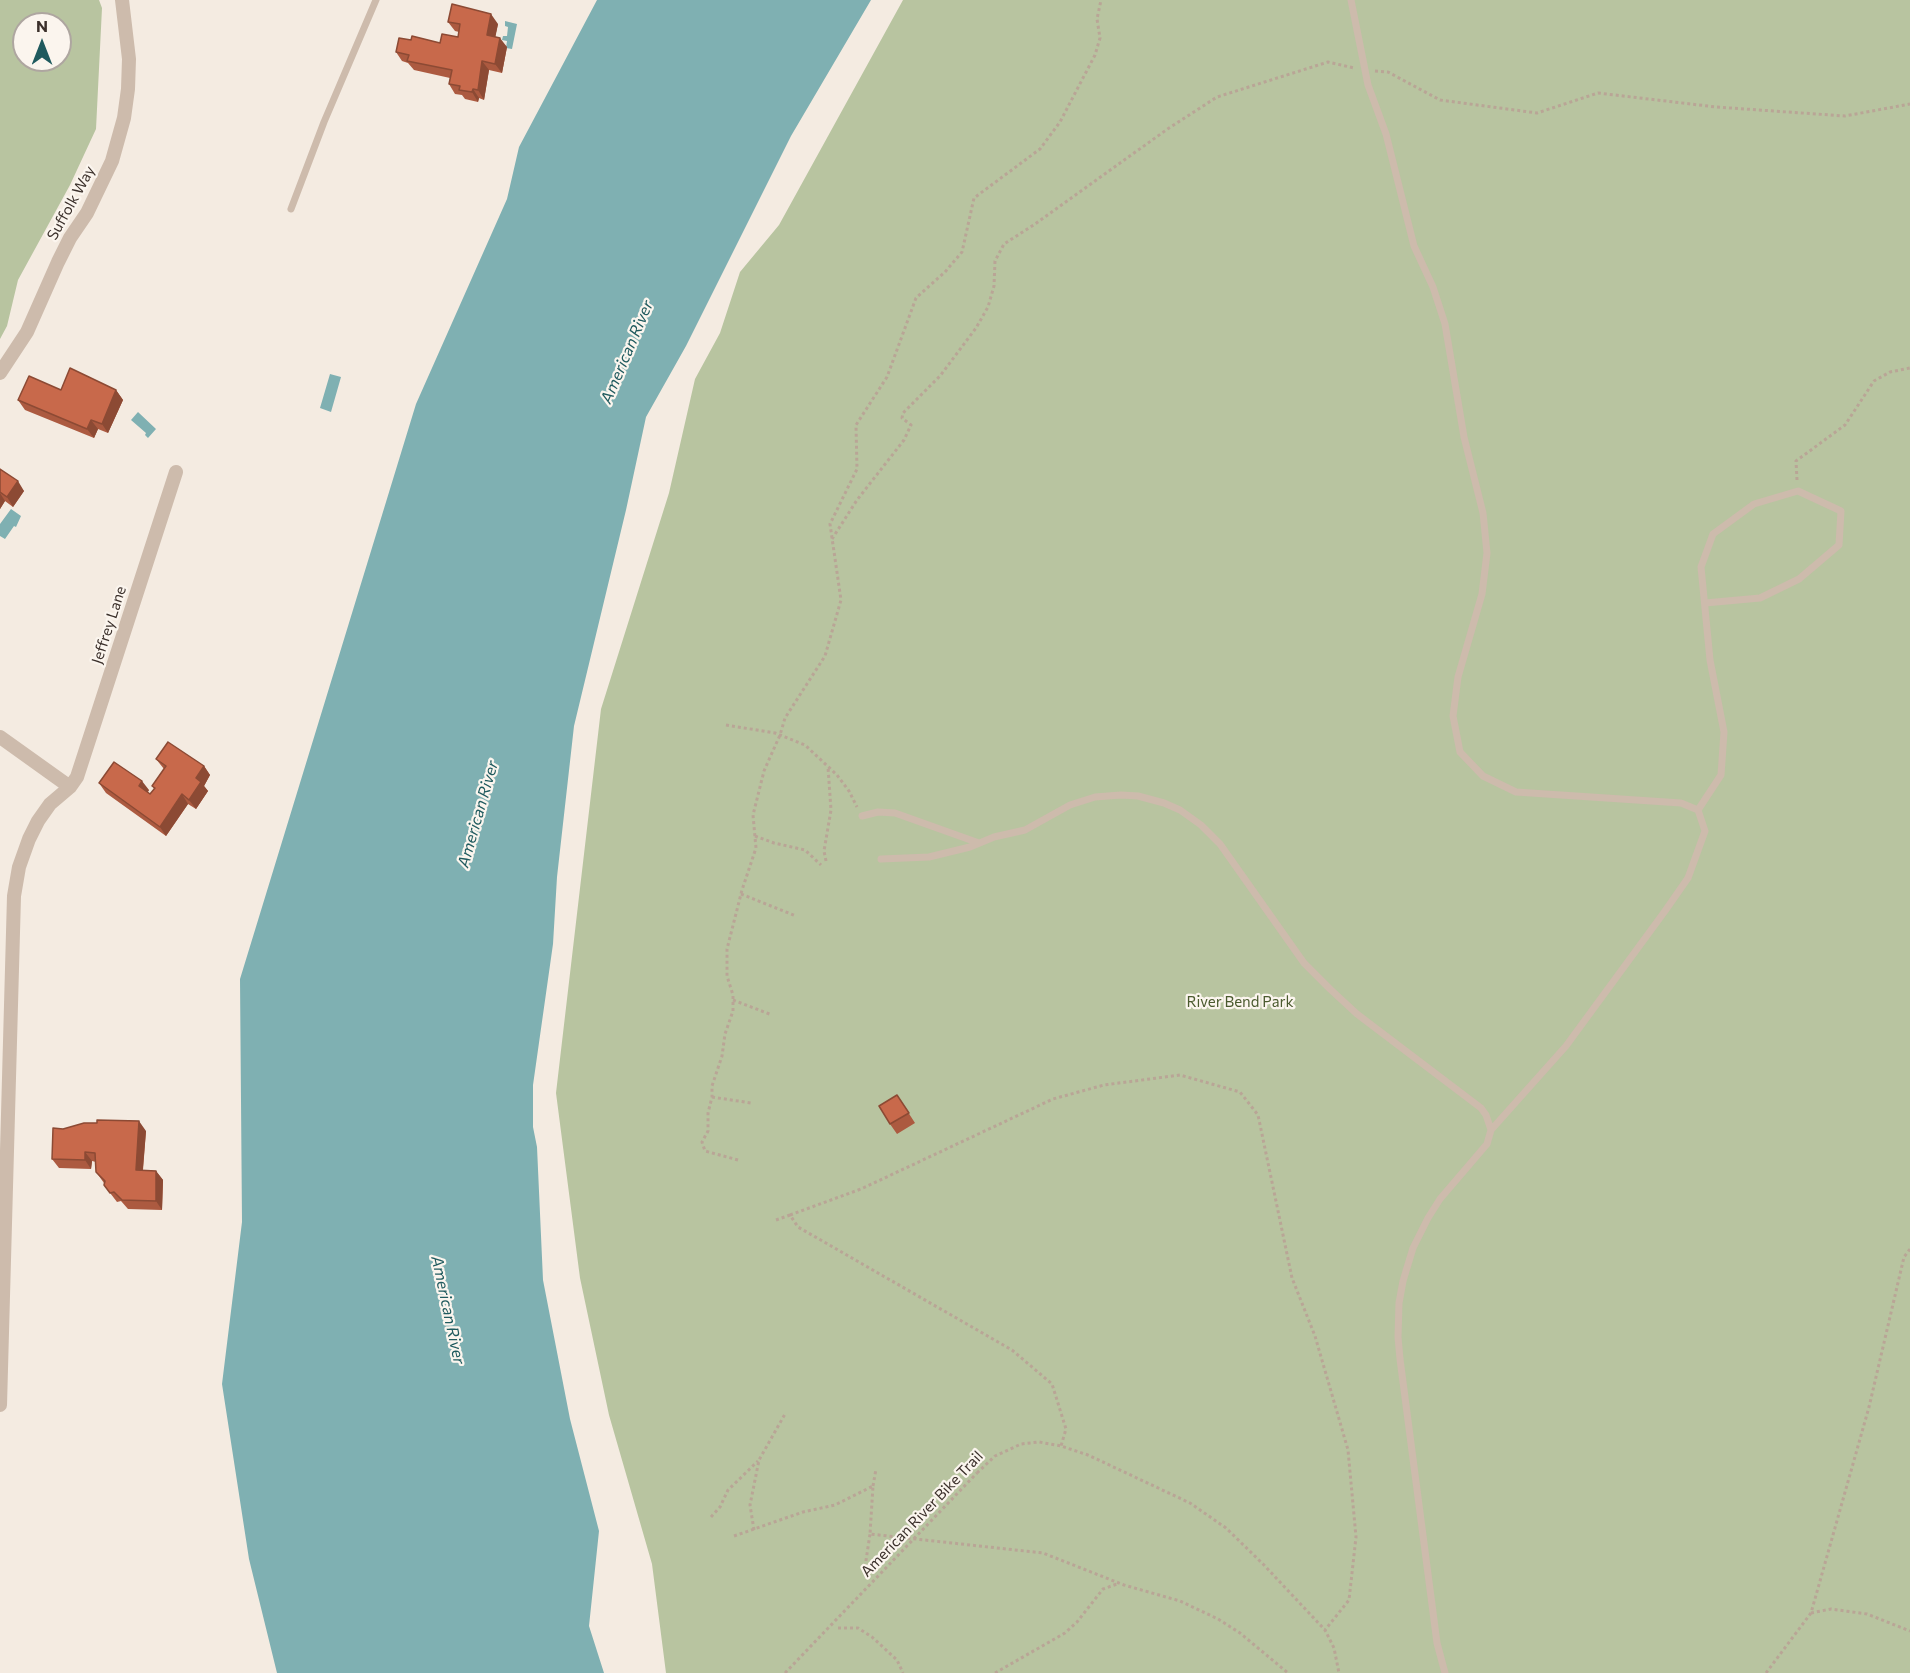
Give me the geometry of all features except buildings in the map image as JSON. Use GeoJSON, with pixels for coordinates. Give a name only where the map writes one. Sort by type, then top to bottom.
{"type":"FeatureCollection","features":[{"type":"Feature","properties":{"kind":"street","name":"Suffolk Way"},"geometry":{"type":"LineString","coordinates":[[0,373],[27,332],[58,262],[70,238],[87,213],[112,161],[124,118],[128,89],[129,59],[122,0]]}},
{"type":"Feature","properties":{"kind":"street","name":"Jeffrey Lane"},"geometry":{"type":"LineString","coordinates":[[70,787],[77,777],[176,472]]}},
{"type":"Feature","properties":{"kind":"street"},"geometry":{"type":"LineString","coordinates":[[0,737],[70,787],[50,804],[29,839],[19,867],[6,946],[0,1405]]}},
{"type":"Feature","properties":{"kind":"lane"},"geometry":{"type":"LineString","coordinates":[[291,209],[324,122],[376,0]]}},
{"type":"Feature","properties":{"kind":"lane"},"geometry":{"type":"LineString","coordinates":[[1351,0],[1368,85],[1386,134],[1414,246],[1433,287],[1445,324],[1464,438],[1483,513],[1487,553],[1482,594],[1458,677],[1453,716],[1460,752],[1484,776],[1515,792],[1681,803],[1698,810],[1705,831],[1688,878],[1659,920],[1566,1046],[1491,1130],[1487,1144],[1440,1199],[1413,1248],[1403,1281],[1398,1336],[1437,1643],[1445,1673]]}},
{"type":"Feature","properties":{"kind":"lane"},"geometry":{"type":"LineString","coordinates":[[1698,810],[1721,775],[1724,732],[1710,660],[1701,567],[1713,534],[1754,504],[1798,491],[1840,511],[1839,545],[1799,579],[1760,598],[1705,603]]}},
{"type":"Feature","properties":{"kind":"lane"},"geometry":{"type":"LineString","coordinates":[[882,859],[929,857],[994,837],[1026,830],[1070,805],[1095,797],[1138,796],[1180,810],[1201,825],[1220,844],[1304,963],[1378,1031],[1481,1108],[1491,1130]]}},
{"type":"Feature","properties":{"kind":"lane"},"geometry":{"type":"LineString","coordinates":[[862,816],[878,812],[895,813],[979,843]]}},
{"type":"Feature","properties":{"kind":"path"},"geometry":{"type":"LineString","coordinates":[[738,1160],[705,1151],[702,1142],[708,1131],[712,1086],[733,1011],[726,963],[730,935],[756,848],[753,815],[764,771],[785,718],[825,656],[841,600],[830,524],[857,469],[856,425],[887,377],[916,298],[945,272],[962,252],[974,198],[1040,149],[1060,122],[1095,55],[1100,38],[1098,19],[1101,0]]}},
{"type":"Feature","properties":{"kind":"path"},"geometry":{"type":"LineString","coordinates":[[832,539],[857,500],[904,440],[911,424],[902,418],[903,413],[940,376],[976,328],[988,307],[994,286],[995,261],[1004,244],[1217,97],[1328,62],[1365,70],[1388,72],[1440,100],[1537,113],[1598,93],[1716,107],[1845,116],[1910,104]]}},
{"type":"Feature","properties":{"kind":"path"},"geometry":{"type":"LineString","coordinates":[[1798,491],[1796,461],[1845,425],[1874,381],[1890,372],[1910,368]]}},
{"type":"Feature","properties":{"kind":"path"},"geometry":{"type":"LineString","coordinates":[[726,725],[780,735],[804,745],[828,766],[849,791],[862,816]]}},
{"type":"Feature","properties":{"kind":"path"},"geometry":{"type":"LineString","coordinates":[[826,861],[824,851],[831,810],[828,766]]}},
{"type":"Feature","properties":{"kind":"path"},"geometry":{"type":"LineString","coordinates":[[755,836],[804,850],[811,854],[821,866]]}},
{"type":"Feature","properties":{"kind":"path"},"geometry":{"type":"LineString","coordinates":[[741,894],[796,916]]}},
{"type":"Feature","properties":{"kind":"path"},"geometry":{"type":"LineString","coordinates":[[733,1000],[772,1015]]}},
{"type":"Feature","properties":{"kind":"path"},"geometry":{"type":"LineString","coordinates":[[776,1220],[861,1189],[1053,1099],[1094,1088],[1180,1075],[1240,1092],[1258,1115],[1292,1278],[1315,1336],[1348,1450],[1356,1537],[1349,1600],[1324,1630]]}},
{"type":"Feature","properties":{"kind":"path"},"geometry":{"type":"LineString","coordinates":[[712,1097],[751,1103]]}},
{"type":"Feature","properties":{"kind":"path"},"geometry":{"type":"LineString","coordinates":[[790,1215],[798,1227],[1012,1350],[1052,1384],[1066,1429],[1061,1446]]}},
{"type":"Feature","properties":{"kind":"path"},"geometry":{"type":"LineString","coordinates":[[1766,1673],[1811,1613],[1869,1407],[1904,1257],[1910,1249]]}},
{"type":"Feature","properties":{"kind":"path"},"geometry":{"type":"LineString","coordinates":[[711,1517],[720,1507],[728,1490],[759,1460],[785,1414]]}},
{"type":"Feature","properties":{"kind":"path","name":"American River Bike Trail"},"geometry":{"type":"LineString","coordinates":[[785,1673],[995,1456],[1021,1444],[1039,1442],[1088,1455],[1190,1503],[1226,1528],[1324,1630],[1334,1648],[1339,1673]]}},
{"type":"Feature","properties":{"kind":"path"},"geometry":{"type":"LineString","coordinates":[[754,1530],[750,1505],[759,1460]]}},
{"type":"Feature","properties":{"kind":"path"},"geometry":{"type":"LineString","coordinates":[[866,1567],[876,1469]]}},
{"type":"Feature","properties":{"kind":"path"},"geometry":{"type":"LineString","coordinates":[[734,1536],[803,1512],[835,1504],[873,1486]]}},
{"type":"Feature","properties":{"kind":"path"},"geometry":{"type":"LineString","coordinates":[[870,1534],[1043,1552],[1119,1583],[1180,1601],[1218,1619],[1240,1633],[1288,1673]]}},
{"type":"Feature","properties":{"kind":"path"},"geometry":{"type":"LineString","coordinates":[[995,1673],[1065,1632],[1077,1622],[1103,1589],[1119,1583]]}},
{"type":"Feature","properties":{"kind":"path"},"geometry":{"type":"LineString","coordinates":[[1811,1613],[1831,1609],[1867,1614],[1910,1631]]}},
{"type":"Feature","properties":{"kind":"path"},"geometry":{"type":"LineString","coordinates":[[838,1629],[858,1628],[872,1636],[897,1660],[903,1673]]}},
{"type":"Feature","properties":{"kind":"green space"},"geometry":{"type":"Polygon","coordinates":[[[0,0],[99,0],[102,8],[96,129],[70,185],[18,280],[7,326],[0,339],[0,0]]]}},
{"type":"Feature","properties":{"kind":"green space","name":"River Bend Park"},"geometry":{"type":"Polygon","coordinates":[[[903,0],[1910,0],[1910,1673],[666,1673],[652,1564],[609,1415],[580,1278],[556,1093],[601,709],[669,493],[695,379],[720,333],[740,272],[779,225],[903,0]]]}},
{"type":"Feature","properties":{"kind":"water","name":"American River"},"geometry":{"type":"Polygon","coordinates":[[[597,0],[871,0],[791,136],[686,346],[646,417],[574,726],[557,877],[553,944],[533,1085],[533,1127],[537,1147],[543,1280],[570,1419],[599,1531],[589,1626],[604,1673],[277,1673],[249,1559],[222,1384],[242,1222],[240,979],[416,404],[507,199],[519,147],[597,0]]]}},
{"type":"Feature","properties":{"kind":"water"},"geometry":{"type":"Polygon","coordinates":[[[505,21],[517,24],[512,49],[506,48],[507,41],[502,40],[503,36],[507,36],[508,27],[505,26],[505,21]]]}},
{"type":"Feature","properties":{"kind":"water"},"geometry":{"type":"Polygon","coordinates":[[[330,374],[341,377],[331,412],[320,408],[330,374]]]}},
{"type":"Feature","properties":{"kind":"water"},"geometry":{"type":"Polygon","coordinates":[[[138,412],[156,429],[148,438],[146,433],[131,420],[138,412]]]}},
{"type":"Feature","properties":{"kind":"water"},"geometry":{"type":"Polygon","coordinates":[[[11,509],[21,516],[16,527],[14,526],[5,539],[0,536],[0,524],[11,509]]]}}]}
